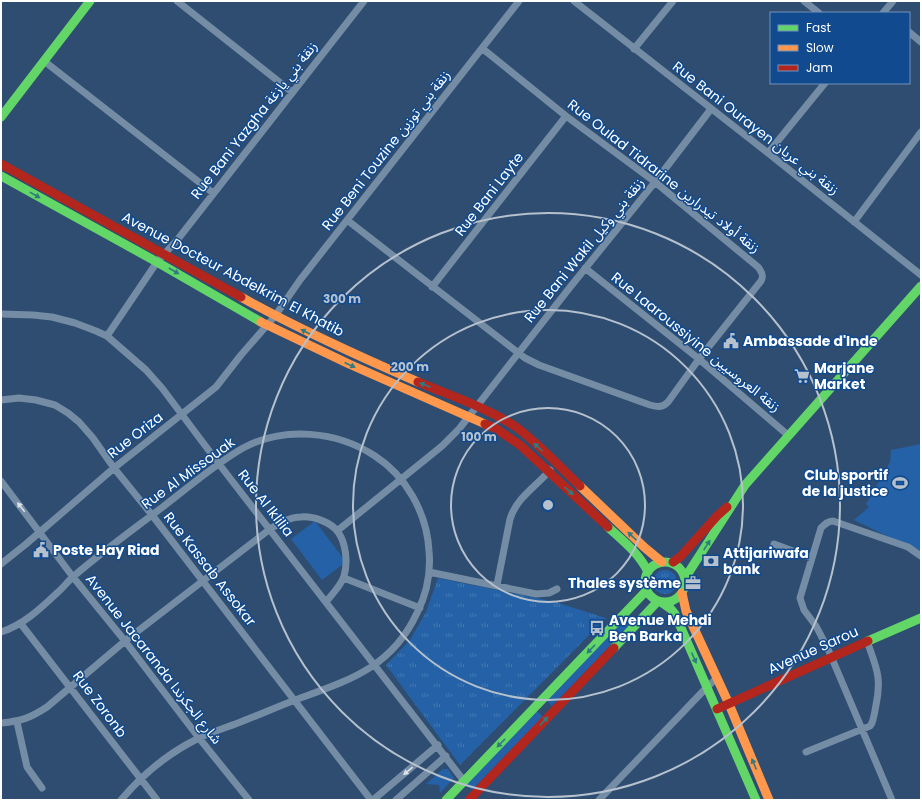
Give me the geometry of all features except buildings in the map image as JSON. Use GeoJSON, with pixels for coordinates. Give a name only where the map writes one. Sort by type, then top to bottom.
{"type":"FeatureCollection","features":[{"type":"Feature","properties":{"kind":"main road"},"geometry":{"type":"LineString","coordinates":[[1,117],[90,1]]}},
{"type":"Feature","properties":{"kind":"main road","name":"Avenue Docteur Abdelkrim El Khatib"},"geometry":{"type":"LineString","coordinates":[[1,164],[275,316],[347,351],[477,408],[515,427],[556,462],[644,547],[662,562]]}},
{"type":"Feature","properties":{"kind":"main road","name":"Avenue Docteur Abdelkrim El Khatib"},"geometry":{"type":"LineString","coordinates":[[1,176],[157,262],[267,325],[342,361],[495,428],[520,445],[636,553],[648,572]]}},
{"type":"Feature","properties":{"kind":"main road"},"geometry":{"type":"LineString","coordinates":[[469,800],[659,601],[673,601],[682,593],[685,588],[686,578],[731,505],[754,475],[921,286]]}},
{"type":"Feature","properties":{"kind":"main road"},"geometry":{"type":"LineString","coordinates":[[673,562],[684,553],[717,516],[731,505]]}},
{"type":"Feature","properties":{"kind":"main road"},"geometry":{"type":"LineString","coordinates":[[686,578],[681,568],[673,562],[662,562],[656,564],[648,572],[645,581],[647,590],[651,597],[666,605],[675,614],[708,686],[756,800]]}},
{"type":"Feature","properties":{"kind":"main road"},"geometry":{"type":"LineString","coordinates":[[446,800],[647,590]]}},
{"type":"Feature","properties":{"kind":"main road"},"geometry":{"type":"LineString","coordinates":[[682,593],[686,611],[717,678],[769,800]]}},
{"type":"Feature","properties":{"kind":"main road","name":"Avenue Sarou"},"geometry":{"type":"LineString","coordinates":[[718,709],[831,657],[921,618]]}},
{"type":"Feature","properties":{"kind":"street"},"geometry":{"type":"LineString","coordinates":[[177,1],[292,92]]}},
{"type":"Feature","properties":{"kind":"street","name":"Rue Bani Yazgha زنقة بني يازغة"},"geometry":{"type":"LineString","coordinates":[[107,336],[157,262],[178,239],[364,1]]}},
{"type":"Feature","properties":{"kind":"street","name":"Rue Beni Touzine زنقة بني توزين"},"geometry":{"type":"LineString","coordinates":[[275,316],[300,280],[483,49],[519,1]]}},
{"type":"Feature","properties":{"kind":"street","name":"Rue Bani Ourayen زنقة بني عريان"},"geometry":{"type":"LineString","coordinates":[[574,1],[634,50],[768,153],[921,275]]}},
{"type":"Feature","properties":{"kind":"street"},"geometry":{"type":"LineString","coordinates":[[634,50],[673,1]]}},
{"type":"Feature","properties":{"kind":"street"},"geometry":{"type":"LineString","coordinates":[[804,1],[818,12]]}},
{"type":"Feature","properties":{"kind":"street"},"geometry":{"type":"LineString","coordinates":[[885,12],[893,1]]}},
{"type":"Feature","properties":{"kind":"street"},"geometry":{"type":"LineString","coordinates":[[910,33],[921,42]]}},
{"type":"Feature","properties":{"kind":"street","name":"Rue Oulad Tidrarine زنقة أولاد تيدرارين"},"geometry":{"type":"LineString","coordinates":[[347,220],[518,354],[539,365],[650,405],[659,407],[668,402],[761,281],[762,275],[758,267],[655,182],[566,116],[483,49]]}},
{"type":"Feature","properties":{"kind":"street"},"geometry":{"type":"LineString","coordinates":[[44,61],[213,193]]}},
{"type":"Feature","properties":{"kind":"street"},"geometry":{"type":"LineString","coordinates":[[768,153],[824,84]]}},
{"type":"Feature","properties":{"kind":"street","name":"Rue Bani Wakil زنقة بني وكيل"},"geometry":{"type":"LineString","coordinates":[[338,531],[400,478],[446,443],[455,434],[711,109]]}},
{"type":"Feature","properties":{"kind":"street","name":"Rue Bani Layte"},"geometry":{"type":"LineString","coordinates":[[432,287],[566,116]]}},
{"type":"Feature","properties":{"kind":"street"},"geometry":{"type":"LineString","coordinates":[[854,222],[921,132]]}},
{"type":"Feature","properties":{"kind":"street","name":"Rue Laaroussiyine زنقة العروسيين"},"geometry":{"type":"LineString","coordinates":[[585,268],[790,436]]}},
{"type":"Feature","properties":{"kind":"street","name":"Rue Al Iklilia"},"geometry":{"type":"LineString","coordinates":[[1,314],[52,317],[75,323],[107,336],[154,378],[219,464],[438,745],[464,781]]}},
{"type":"Feature","properties":{"kind":"street","name":"Rue Oriza"},"geometry":{"type":"LineString","coordinates":[[1,564],[114,468],[216,387],[241,355],[275,316]]}},
{"type":"Feature","properties":{"kind":"street","name":"Rue Kassab Assokar"},"geometry":{"type":"LineString","coordinates":[[1,400],[19,398],[36,400],[55,405],[79,422],[93,438],[114,468],[372,800]]}},
{"type":"Feature","properties":{"kind":"street","name":"Rue Al Missouak"},"geometry":{"type":"LineString","coordinates":[[1,632],[21,624],[73,577],[219,464],[243,448],[267,439],[294,435],[317,435],[331,437],[367,451],[386,464],[400,478],[414,499],[421,513],[428,540],[429,552],[429,572],[426,589],[420,608],[402,639],[375,665],[362,673],[339,684],[199,738],[167,756],[141,779],[121,800]]}},
{"type":"Feature","properties":{"kind":"street"},"geometry":{"type":"LineString","coordinates":[[497,585],[510,519],[514,510],[519,501],[556,462]]}},
{"type":"Feature","properties":{"kind":"street","name":"Avenue Jacaranda شارع الجكرندا"},"geometry":{"type":"LineString","coordinates":[[1,481],[73,577],[249,800]]}},
{"type":"Feature","properties":{"kind":"street"},"geometry":{"type":"LineString","coordinates":[[1,723],[17,722],[33,716],[47,707],[125,641],[270,528],[288,519],[303,516],[313,518],[322,521],[338,531],[343,543],[346,557],[346,568],[344,578],[326,602]]}},
{"type":"Feature","properties":{"kind":"street"},"geometry":{"type":"LineString","coordinates":[[892,800],[819,630],[804,610],[800,598],[822,528],[827,523],[833,521],[908,547],[921,556]]}},
{"type":"Feature","properties":{"kind":"street"},"geometry":{"type":"LineString","coordinates":[[774,544],[812,558]]}},
{"type":"Feature","properties":{"kind":"street"},"geometry":{"type":"LineString","coordinates":[[429,572],[536,594],[549,593],[557,589]]}},
{"type":"Feature","properties":{"kind":"street"},"geometry":{"type":"LineString","coordinates":[[344,578],[420,608]]}},
{"type":"Feature","properties":{"kind":"street","name":"Rue Zoronb"},"geometry":{"type":"LineString","coordinates":[[21,624],[157,800]]}},
{"type":"Feature","properties":{"kind":"street"},"geometry":{"type":"LineString","coordinates":[[806,752],[870,726],[873,720],[879,683],[878,673],[868,641]]}},
{"type":"Feature","properties":{"kind":"street"},"geometry":{"type":"LineString","coordinates":[[599,800],[717,678]]}},
{"type":"Feature","properties":{"kind":"street"},"geometry":{"type":"LineString","coordinates":[[17,722],[27,767],[42,788]]}},
{"type":"Feature","properties":{"kind":"street"},"geometry":{"type":"LineString","coordinates":[[372,800],[438,745]]}},
{"type":"Feature","properties":{"kind":"street"},"geometry":{"type":"LineString","coordinates":[[396,800],[446,756]]}},
{"type":"Feature","properties":{"kind":"green space","name":"Club sportif de la justice"},"geometry":{"type":"Polygon","coordinates":[[[921,444],[921,553],[854,520],[869,507],[866,504],[890,462],[891,450],[921,444]]]}},
{"type":"Feature","properties":{"kind":"green space"},"geometry":{"type":"Polygon","coordinates":[[[315,521],[346,562],[322,580],[291,539],[315,521]]]}},
{"type":"Feature","properties":{"kind":"green space"},"geometry":{"type":"Polygon","coordinates":[[[665,570],[673,574],[677,582],[673,590],[665,594],[657,590],[653,582],[657,574],[665,570]]]}},
{"type":"Feature","properties":{"kind":"green space"},"geometry":{"type":"Polygon","coordinates":[[[438,578],[555,602],[606,618],[460,765],[386,665],[410,640],[426,612],[438,578]]]}},
{"type":"Feature","properties":{"kind":"green space"},"geometry":{"type":"Polygon","coordinates":[[[628,615],[634,621],[552,706],[547,701],[628,615]]]}},
{"type":"Feature","properties":{"kind":"green space"},"geometry":{"type":"Polygon","coordinates":[[[537,711],[543,717],[472,790],[466,785],[537,711]]]}},
{"type":"Feature","properties":{"kind":"green space"},"geometry":{"type":"Polygon","coordinates":[[[443,769],[448,769],[454,778],[440,793],[439,785],[426,784],[443,769]]]}},
{"type":"Feature","properties":{"kind":"traffic: fast"},"geometry":{"type":"LineString","coordinates":[[1,117],[90,1]]}},
{"type":"Feature","properties":{"kind":"traffic: fast"},"geometry":{"type":"LineString","coordinates":[[1,176],[157,262],[261,322]]}},
{"type":"Feature","properties":{"kind":"traffic: fast"},"geometry":{"type":"LineString","coordinates":[[685,578],[745,485],[921,286]]}},
{"type":"Feature","properties":{"kind":"traffic: fast"},"geometry":{"type":"LineString","coordinates":[[608,527],[635,553],[648,572]]}},
{"type":"Feature","properties":{"kind":"traffic: fast"},"geometry":{"type":"LineString","coordinates":[[669,562],[676,565],[682,571],[685,582],[684,590],[676,599],[669,602],[661,602],[654,599],[646,590],[645,578],[648,571],[657,563],[669,562]]}},
{"type":"Feature","properties":{"kind":"traffic: fast"},"geometry":{"type":"LineString","coordinates":[[446,800],[647,590]]}},
{"type":"Feature","properties":{"kind":"traffic: fast"},"geometry":{"type":"LineString","coordinates":[[614,648],[658,601]]}},
{"type":"Feature","properties":{"kind":"traffic: fast"},"geometry":{"type":"LineString","coordinates":[[661,602],[675,614],[756,800]]}},
{"type":"Feature","properties":{"kind":"traffic: fast"},"geometry":{"type":"LineString","coordinates":[[868,641],[921,618]]}},
{"type":"Feature","properties":{"kind":"traffic: slow"},"geometry":{"type":"LineString","coordinates":[[241,297],[328,342],[418,382]]}},
{"type":"Feature","properties":{"kind":"traffic: slow"},"geometry":{"type":"LineString","coordinates":[[261,322],[349,364],[485,424]]}},
{"type":"Feature","properties":{"kind":"traffic: slow"},"geometry":{"type":"LineString","coordinates":[[580,486],[644,547],[662,562]]}},
{"type":"Feature","properties":{"kind":"traffic: slow"},"geometry":{"type":"LineString","coordinates":[[682,593],[686,611],[729,704],[769,800]]}},
{"type":"Feature","properties":{"kind":"traffic: jam"},"geometry":{"type":"LineString","coordinates":[[1,164],[241,297]]}},
{"type":"Feature","properties":{"kind":"traffic: jam"},"geometry":{"type":"LineString","coordinates":[[418,382],[468,402],[516,427],[541,448],[580,486]]}},
{"type":"Feature","properties":{"kind":"traffic: jam"},"geometry":{"type":"LineString","coordinates":[[485,424],[495,428],[520,445],[608,527]]}},
{"type":"Feature","properties":{"kind":"traffic: jam"},"geometry":{"type":"LineString","coordinates":[[673,562],[680,557],[727,507]]}},
{"type":"Feature","properties":{"kind":"traffic: jam"},"geometry":{"type":"LineString","coordinates":[[717,709],[868,641]]}},
{"type":"Feature","properties":{"kind":"traffic: jam"},"geometry":{"type":"LineString","coordinates":[[469,800],[614,648]]}},
{"type":"Feature","properties":{"kind":"place","name":"Ambassade d'Inde"},"geometry":{"type":"Point","coordinates":[731,341]}},
{"type":"Feature","properties":{"kind":"place","name":"Marjane Market"},"geometry":{"type":"Point","coordinates":[802,376]}},
{"type":"Feature","properties":{"kind":"place","name":"Club sportif de la justice"},"geometry":{"type":"Point","coordinates":[900,483]}},
{"type":"Feature","properties":{"kind":"place","name":"Poste Hay Riad"},"geometry":{"type":"Point","coordinates":[41,550]}},
{"type":"Feature","properties":{"kind":"place","name":"Attijariwafa bank"},"geometry":{"type":"Point","coordinates":[711,561]}},
{"type":"Feature","properties":{"kind":"place","name":"Thales système"},"geometry":{"type":"Point","coordinates":[693,583]}},
{"type":"Feature","properties":{"kind":"place","name":"Avenue Mehdi Ben Barka"},"geometry":{"type":"Point","coordinates":[597,628]}}]}
